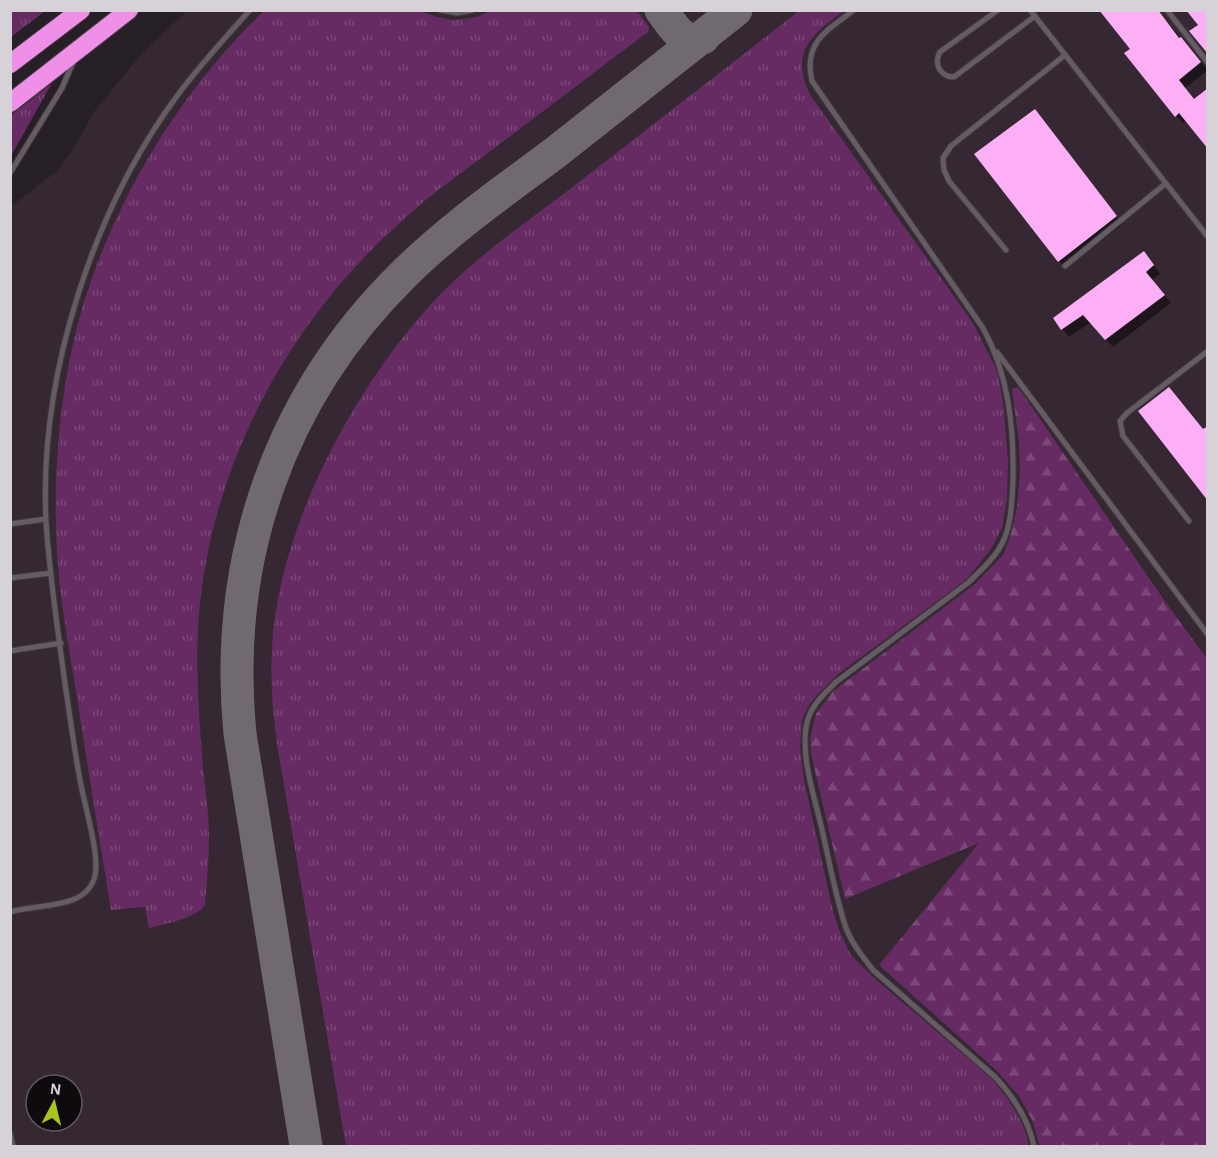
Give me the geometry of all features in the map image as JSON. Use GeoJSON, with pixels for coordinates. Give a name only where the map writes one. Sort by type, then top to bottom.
{"type":"FeatureCollection","features":[{"type":"Feature","properties":{"kind":"highway"},"geometry":{"type":"LineString","coordinates":[[10,64],[81,10]]}},
{"type":"Feature","properties":{"kind":"highway"},"geometry":{"type":"LineString","coordinates":[[10,102],[129,10]]}},
{"type":"Feature","properties":{"kind":"lane"},"geometry":{"type":"LineString","coordinates":[[10,912],[78,898],[89,890],[95,875],[95,856],[79,778],[51,573],[46,519],[48,436],[57,375],[73,311],[92,254],[141,150],[215,48],[250,10]]}},
{"type":"Feature","properties":{"kind":"lane"},"geometry":{"type":"LineString","coordinates":[[440,10],[457,13],[473,10]]}},
{"type":"Feature","properties":{"kind":"lane"},"geometry":{"type":"LineString","coordinates":[[854,10],[827,30],[814,45],[810,57],[812,81],[994,348],[1208,635]]}},
{"type":"Feature","properties":{"kind":"lane"},"geometry":{"type":"LineString","coordinates":[[999,10],[937,55],[937,65],[943,73],[948,77],[954,77],[1035,16]]}},
{"type":"Feature","properties":{"kind":"lane"},"geometry":{"type":"LineString","coordinates":[[1030,10],[1208,237]]}},
{"type":"Feature","properties":{"kind":"lane"},"geometry":{"type":"LineString","coordinates":[[1167,10],[1208,63]]}},
{"type":"Feature","properties":{"kind":"lane"},"geometry":{"type":"LineString","coordinates":[[10,173],[63,88],[79,50]]}},
{"type":"Feature","properties":{"kind":"lane"},"geometry":{"type":"LineString","coordinates":[[1006,250],[949,181],[944,170],[943,158],[951,146],[1065,56]]}},
{"type":"Feature","properties":{"kind":"lane"},"geometry":{"type":"LineString","coordinates":[[1065,266],[1165,184]]}},
{"type":"Feature","properties":{"kind":"lane"},"geometry":{"type":"LineString","coordinates":[[994,348],[1005,387],[1014,450],[1011,511],[1007,532],[998,551],[969,582],[836,682],[817,701],[812,710],[805,740],[808,766],[839,902],[847,930],[860,954],[873,970],[1010,1092],[1029,1126],[1034,1146]]}},
{"type":"Feature","properties":{"kind":"lane"},"geometry":{"type":"LineString","coordinates":[[1189,521],[1123,436],[1120,422],[1126,413],[1208,351]]}},
{"type":"Feature","properties":{"kind":"lane"},"geometry":{"type":"LineString","coordinates":[[10,524],[46,519]]}},
{"type":"Feature","properties":{"kind":"lane"},"geometry":{"type":"LineString","coordinates":[[10,578],[51,573]]}},
{"type":"Feature","properties":{"kind":"lane"},"geometry":{"type":"LineString","coordinates":[[10,651],[61,643]]}},
{"type":"Feature","properties":{"kind":"lane"},"geometry":{"type":"LineString","coordinates":[[10,1133],[13,1146]]}},
{"type":"Feature","properties":{"kind":"shaded area"},"geometry":{"type":"Polygon","coordinates":[[[188,10],[1207,11],[1207,1146],[11,1146],[11,206],[56,172],[75,147],[93,113],[143,52],[188,10]]]}},
{"type":"Feature","properties":{"kind":"green space"},"geometry":{"type":"Polygon","coordinates":[[[11,10],[45,10],[45,11],[11,37],[11,10]]]}},
{"type":"Feature","properties":{"kind":"green space"},"geometry":{"type":"Polygon","coordinates":[[[800,10],[844,11],[821,28],[806,47],[802,68],[805,81],[811,96],[973,323],[998,373],[1004,409],[1008,461],[1007,500],[1002,528],[991,549],[967,579],[837,675],[809,705],[802,720],[800,747],[804,780],[833,911],[851,955],[873,977],[991,1078],[1015,1110],[1029,1146],[346,1146],[278,750],[272,700],[272,649],[277,603],[288,557],[304,509],[349,418],[404,336],[434,301],[502,240],[800,10]]]}},
{"type":"Feature","properties":{"kind":"green space"},"geometry":{"type":"Polygon","coordinates":[[[264,11],[420,11],[454,20],[477,17],[490,11],[637,11],[649,27],[648,32],[437,191],[404,219],[363,259],[326,302],[292,348],[264,397],[240,448],[220,502],[207,557],[199,614],[197,653],[203,768],[209,827],[205,905],[188,917],[149,928],[145,907],[111,910],[60,590],[57,549],[57,462],[69,363],[85,298],[111,232],[145,163],[188,98],[212,67],[264,11]]]}},
{"type":"Feature","properties":{"kind":"green space"},"geometry":{"type":"Polygon","coordinates":[[[52,83],[11,156],[11,115],[52,83]]]}},
{"type":"Feature","properties":{"kind":"green space"},"geometry":{"type":"Polygon","coordinates":[[[1018,387],[1207,659],[1207,1146],[1040,1146],[1032,1120],[1019,1096],[996,1070],[879,965],[979,843],[845,899],[811,754],[810,738],[816,714],[832,692],[975,584],[1003,555],[1017,507],[1020,470],[1019,442],[1012,389],[1018,387]]]}},
{"type":"Feature","properties":{"kind":"building"},"geometry":{"type":"Polygon","coordinates":[[[1099,10],[1158,10],[1201,62],[1179,80],[1194,99],[1208,88],[1208,149],[1179,113],[1175,117],[1124,53],[1130,49],[1099,10]]]}},
{"type":"Feature","properties":{"kind":"building"},"geometry":{"type":"Polygon","coordinates":[[[1186,10],[1208,10],[1208,54],[1189,31],[1198,25],[1186,10]]]}},
{"type":"Feature","properties":{"kind":"building"},"geometry":{"type":"Polygon","coordinates":[[[1035,109],[1117,216],[1058,262],[974,154],[1035,109]]]}},
{"type":"Feature","properties":{"kind":"building"},"geometry":{"type":"Polygon","coordinates":[[[1144,251],[1154,265],[1146,272],[1165,295],[1105,340],[1083,315],[1061,330],[1053,318],[1144,251]]]}},
{"type":"Feature","properties":{"kind":"building"},"geometry":{"type":"Polygon","coordinates":[[[1169,387],[1203,429],[1208,426],[1208,501],[1138,411],[1169,387]]]}},
{"type":"Feature","properties":{"kind":"taxiway"},"geometry":{"type":"LineString","coordinates":[[661,10],[684,37],[696,40],[703,38]]}},
{"type":"Feature","properties":{"kind":"taxiway"},"geometry":{"type":"LineString","coordinates":[[306,1146],[240,734],[237,670],[241,607],[251,545],[268,486],[292,429],[322,374],[359,323],[403,275],[458,226],[736,10]]}}]}
